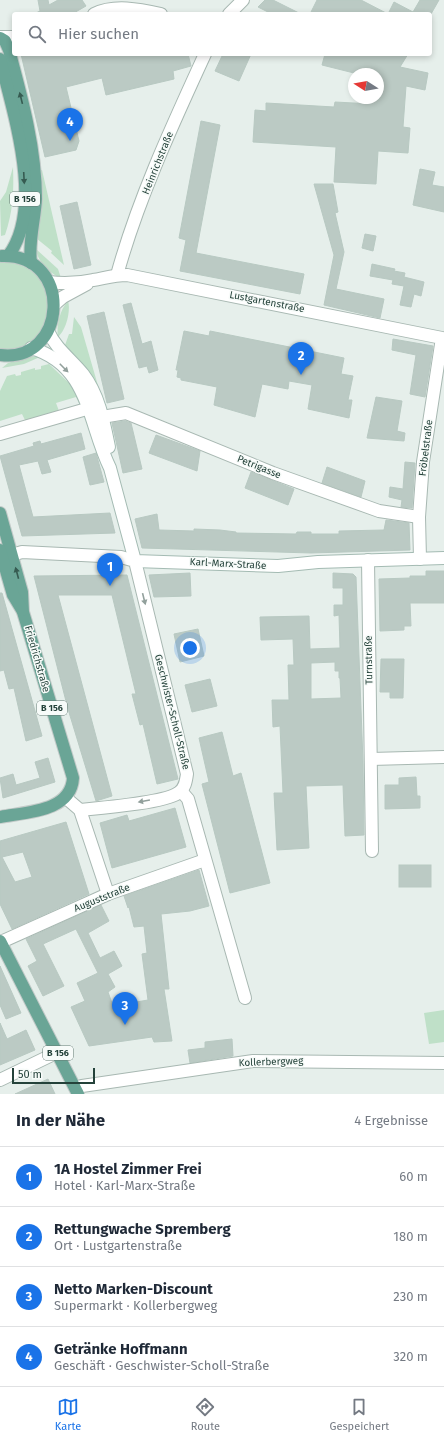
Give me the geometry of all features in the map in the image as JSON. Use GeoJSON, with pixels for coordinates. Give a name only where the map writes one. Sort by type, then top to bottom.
{"type":"FeatureCollection","features":[{"type":"Feature","properties":{"kind":"main road","name":"B 156"},"geometry":{"type":"LineString","coordinates":[[0,37],[5,41],[9,50],[33,154],[36,199],[29,251],[31,263]]}},
{"type":"Feature","properties":{"kind":"main road","name":"B 156"},"geometry":{"type":"LineString","coordinates":[[0,59],[22,153],[25,181],[25,196],[20,234],[4,256]]}},
{"type":"Feature","properties":{"kind":"main road"},"geometry":{"type":"LineString","coordinates":[[1,357],[15,355],[31,348],[42,340],[48,331],[54,315],[55,304],[53,290],[41,271],[23,259],[4,256]]}},
{"type":"Feature","properties":{"kind":"main road","name":"Friedrichstraße"},"geometry":{"type":"LineString","coordinates":[[0,513],[22,592],[23,612],[72,778],[72,788],[66,798]]}},
{"type":"Feature","properties":{"kind":"main road","name":"Friedrichstraße"},"geometry":{"type":"LineString","coordinates":[[0,550],[13,595],[23,612]]}},
{"type":"Feature","properties":{"kind":"main road"},"geometry":{"type":"LineString","coordinates":[[0,817],[47,808],[66,798]]}},
{"type":"Feature","properties":{"kind":"main road","name":"B 156"},"geometry":{"type":"LineString","coordinates":[[0,942],[77,1091]]}},
{"type":"Feature","properties":{"kind":"street"},"geometry":{"type":"LineString","coordinates":[[230,12],[243,0]]}},
{"type":"Feature","properties":{"kind":"street"},"geometry":{"type":"LineString","coordinates":[[101,12],[112,9],[129,8],[150,12]]}},
{"type":"Feature","properties":{"kind":"street"},"geometry":{"type":"LineString","coordinates":[[0,37],[12,37]]}},
{"type":"Feature","properties":{"kind":"street","name":"Heinrichstraße"},"geometry":{"type":"LineString","coordinates":[[117,275],[127,240],[165,144],[204,56]]}},
{"type":"Feature","properties":{"kind":"street","name":"Lustgartenstraße"},"geometry":{"type":"LineString","coordinates":[[49,282],[65,283],[93,280],[117,275],[222,293],[442,338]]}},
{"type":"Feature","properties":{"kind":"street","name":"Lustgartenstraße"},"geometry":{"type":"LineString","coordinates":[[55,304],[63,296],[93,280]]}},
{"type":"Feature","properties":{"kind":"street","name":"Geschwister-Scholl-Straße"},"geometry":{"type":"LineString","coordinates":[[48,331],[58,348],[88,381],[96,398],[102,417],[110,454],[110,468]]}},
{"type":"Feature","properties":{"kind":"street","name":"Fröbelstraße"},"geometry":{"type":"LineString","coordinates":[[420,558],[418,517],[423,462],[442,338]]}},
{"type":"Feature","properties":{"kind":"street","name":"Geschwister-Scholl-Straße"},"geometry":{"type":"LineString","coordinates":[[31,348],[48,354],[62,365],[80,388],[90,408],[104,455],[110,468],[135,561],[187,774],[185,784],[181,791]]}},
{"type":"Feature","properties":{"kind":"street"},"geometry":{"type":"LineString","coordinates":[[0,434],[90,408]]}},
{"type":"Feature","properties":{"kind":"street","name":"Petrigasse"},"geometry":{"type":"LineString","coordinates":[[102,417],[126,413],[273,473],[379,511],[418,517]]}},
{"type":"Feature","properties":{"kind":"street","name":"Karl-Marx-Straße"},"geometry":{"type":"LineString","coordinates":[[12,555],[22,552],[121,557],[135,561],[278,566],[368,560],[444,558]]}},
{"type":"Feature","properties":{"kind":"street","name":"Turnstraße"},"geometry":{"type":"LineString","coordinates":[[368,560],[372,851]]}},
{"type":"Feature","properties":{"kind":"street"},"geometry":{"type":"LineString","coordinates":[[371,759],[444,757]]}},
{"type":"Feature","properties":{"kind":"street"},"geometry":{"type":"LineString","coordinates":[[80,810],[164,798],[178,794],[181,791],[188,799],[245,998]]}},
{"type":"Feature","properties":{"kind":"street"},"geometry":{"type":"LineString","coordinates":[[66,798],[80,810],[108,894]]}},
{"type":"Feature","properties":{"kind":"street","name":"Auguststraße"},"geometry":{"type":"LineString","coordinates":[[0,942],[108,894],[205,860]]}},
{"type":"Feature","properties":{"kind":"street"},"geometry":{"type":"LineString","coordinates":[[0,1080],[58,1052]]}},
{"type":"Feature","properties":{"kind":"street","name":"Kollerbergweg"},"geometry":{"type":"LineString","coordinates":[[77,1091],[82,1086],[253,1060],[444,1063]]}},
{"type":"Feature","properties":{"kind":"green space"},"geometry":{"type":"Polygon","coordinates":[[[13,167],[13,193],[11,210],[5,235],[1,236],[0,201],[6,192],[13,167]]]}},
{"type":"Feature","properties":{"kind":"green space"},"geometry":{"type":"Polygon","coordinates":[[[42,170],[64,265],[51,253],[52,251],[36,238],[39,171],[42,170]]]}},
{"type":"Feature","properties":{"kind":"green space"},"geometry":{"type":"Polygon","coordinates":[[[36,249],[58,269],[61,278],[41,262],[36,249]]]}},
{"type":"Feature","properties":{"kind":"green space"},"geometry":{"type":"Polygon","coordinates":[[[0,261],[23,266],[38,277],[46,293],[48,310],[44,326],[34,340],[19,348],[0,349],[0,261]]]}},
{"type":"Feature","properties":{"kind":"green space"},"geometry":{"type":"Polygon","coordinates":[[[68,301],[69,310],[67,320],[61,334],[58,337],[59,318],[65,304],[68,301]]]}},
{"type":"Feature","properties":{"kind":"green space"},"geometry":{"type":"Polygon","coordinates":[[[74,317],[81,327],[101,396],[64,348],[69,334],[72,334],[74,317]]]}},
{"type":"Feature","properties":{"kind":"green space"},"geometry":{"type":"Polygon","coordinates":[[[31,356],[40,357],[24,364],[2,368],[8,363],[31,356]]]}},
{"type":"Feature","properties":{"kind":"green space"},"geometry":{"type":"Polygon","coordinates":[[[49,364],[70,384],[82,404],[80,405],[76,397],[56,403],[59,411],[25,420],[22,414],[0,421],[0,391],[7,376],[15,374],[16,376],[21,375],[21,372],[35,368],[35,370],[41,369],[41,366],[49,364]]]}},
{"type":"Feature","properties":{"kind":"green space"},"geometry":{"type":"Polygon","coordinates":[[[444,1010],[444,1042],[429,1044],[424,1013],[444,1010]]]}},
{"type":"Feature","properties":{"kind":"building"},"geometry":{"type":"Polygon","coordinates":[[[38,0],[48,0],[49,5],[58,0],[82,0],[86,6],[76,12],[38,12],[40,11],[38,0]]]}},
{"type":"Feature","properties":{"kind":"building"},"geometry":{"type":"Polygon","coordinates":[[[265,0],[273,0],[297,12],[268,12],[258,7],[265,0]]]}},
{"type":"Feature","properties":{"kind":"building"},"geometry":{"type":"Polygon","coordinates":[[[317,0],[361,0],[384,12],[311,12],[317,0]]]}},
{"type":"Feature","properties":{"kind":"building"},"geometry":{"type":"Polygon","coordinates":[[[420,0],[439,0],[432,12],[413,12],[420,0]]]}},
{"type":"Feature","properties":{"kind":"building"},"geometry":{"type":"Polygon","coordinates":[[[394,2],[413,12],[389,12],[394,2]]]}},
{"type":"Feature","properties":{"kind":"building"},"geometry":{"type":"Polygon","coordinates":[[[21,56],[188,56],[191,66],[173,71],[174,79],[106,95],[102,78],[66,87],[79,141],[76,150],[45,157],[21,56]]]}},
{"type":"Feature","properties":{"kind":"building"},"geometry":{"type":"Polygon","coordinates":[[[222,56],[250,56],[239,81],[215,71],[222,56]]]}},
{"type":"Feature","properties":{"kind":"building"},"geometry":{"type":"Polygon","coordinates":[[[324,56],[407,56],[400,67],[428,73],[425,90],[406,86],[403,127],[410,128],[408,153],[378,151],[376,184],[334,182],[336,147],[253,142],[255,110],[266,111],[266,103],[334,107],[335,102],[348,103],[348,104],[384,104],[384,68],[348,68],[348,72],[322,65],[324,56]]]}},
{"type":"Feature","properties":{"kind":"building"},"geometry":{"type":"Polygon","coordinates":[[[201,121],[220,125],[196,253],[304,274],[300,294],[180,271],[186,240],[179,238],[201,121]]]}},
{"type":"Feature","properties":{"kind":"building"},"geometry":{"type":"Polygon","coordinates":[[[420,169],[435,172],[432,185],[444,187],[444,212],[413,205],[420,169]]]}},
{"type":"Feature","properties":{"kind":"building"},"geometry":{"type":"Polygon","coordinates":[[[314,184],[333,184],[338,212],[335,213],[344,252],[336,289],[384,299],[380,318],[324,305],[334,255],[314,184]]]}},
{"type":"Feature","properties":{"kind":"building"},"geometry":{"type":"Polygon","coordinates":[[[77,202],[91,265],[74,269],[60,206],[77,202]]]}},
{"type":"Feature","properties":{"kind":"building"},"geometry":{"type":"Polygon","coordinates":[[[365,234],[376,236],[373,251],[362,248],[365,234]]]}},
{"type":"Feature","properties":{"kind":"building"},"geometry":{"type":"Polygon","coordinates":[[[372,264],[395,269],[394,271],[405,273],[404,277],[424,282],[421,296],[414,294],[411,307],[400,305],[404,286],[392,284],[393,280],[370,276],[372,264]]]}},
{"type":"Feature","properties":{"kind":"building"},"geometry":{"type":"Polygon","coordinates":[[[131,303],[142,344],[151,341],[158,370],[149,373],[147,366],[139,368],[123,305],[131,303]]]}},
{"type":"Feature","properties":{"kind":"building"},"geometry":{"type":"Polygon","coordinates":[[[104,312],[124,399],[107,403],[87,316],[104,312]]]}},
{"type":"Feature","properties":{"kind":"building"},"geometry":{"type":"Polygon","coordinates":[[[184,331],[209,336],[210,331],[344,358],[341,374],[353,376],[348,400],[352,400],[349,418],[308,409],[312,385],[289,381],[288,389],[262,384],[255,417],[214,405],[217,387],[181,380],[181,378],[177,377],[178,370],[176,370],[184,331]]]}},
{"type":"Feature","properties":{"kind":"building"},"geometry":{"type":"Polygon","coordinates":[[[393,339],[433,346],[425,397],[410,394],[416,355],[392,350],[393,339]]]}},
{"type":"Feature","properties":{"kind":"building"},"geometry":{"type":"Polygon","coordinates":[[[376,397],[402,401],[397,431],[405,433],[404,441],[367,438],[376,397]]]}},
{"type":"Feature","properties":{"kind":"building"},"geometry":{"type":"Polygon","coordinates":[[[125,421],[131,423],[142,469],[123,473],[112,423],[125,421]]]}},
{"type":"Feature","properties":{"kind":"building"},"geometry":{"type":"Polygon","coordinates":[[[81,433],[85,449],[47,460],[51,472],[42,474],[38,461],[19,465],[33,517],[110,513],[115,533],[22,536],[0,456],[34,446],[33,443],[40,441],[41,444],[81,433]]]}},
{"type":"Feature","properties":{"kind":"building"},"geometry":{"type":"Polygon","coordinates":[[[156,435],[200,451],[197,471],[149,453],[156,435]]]}},
{"type":"Feature","properties":{"kind":"building"},"geometry":{"type":"Polygon","coordinates":[[[96,453],[104,482],[90,485],[83,457],[96,453]]]}},
{"type":"Feature","properties":{"kind":"building"},"geometry":{"type":"Polygon","coordinates":[[[405,462],[415,463],[412,508],[401,507],[402,500],[389,497],[390,487],[403,489],[405,462]]]}},
{"type":"Feature","properties":{"kind":"building"},"geometry":{"type":"Polygon","coordinates":[[[327,467],[365,481],[361,497],[322,483],[327,467]]]}},
{"type":"Feature","properties":{"kind":"building"},"geometry":{"type":"Polygon","coordinates":[[[251,472],[294,489],[288,505],[245,488],[251,472]]]}},
{"type":"Feature","properties":{"kind":"building"},"geometry":{"type":"Polygon","coordinates":[[[157,514],[159,530],[220,530],[236,533],[296,534],[297,532],[311,532],[311,534],[339,534],[339,531],[384,530],[386,520],[409,523],[410,550],[311,553],[142,548],[135,519],[157,514]]]}},
{"type":"Feature","properties":{"kind":"building"},"geometry":{"type":"Polygon","coordinates":[[[426,571],[444,571],[444,603],[410,603],[411,626],[404,626],[404,630],[380,631],[379,579],[426,576],[426,571]]]}},
{"type":"Feature","properties":{"kind":"building"},"geometry":{"type":"Polygon","coordinates":[[[190,573],[191,596],[154,597],[149,575],[190,573]]]}},
{"type":"Feature","properties":{"kind":"building"},"geometry":{"type":"Polygon","coordinates":[[[333,573],[353,574],[356,577],[363,762],[364,835],[345,836],[343,785],[306,786],[309,848],[277,850],[274,793],[283,793],[280,726],[273,727],[272,700],[289,700],[288,665],[294,665],[293,639],[261,640],[260,617],[309,616],[310,649],[340,648],[339,615],[334,616],[334,605],[343,605],[343,588],[333,588],[333,573]],[[335,662],[311,663],[311,699],[341,698],[339,671],[335,671],[335,662]]]}},
{"type":"Feature","properties":{"kind":"building"},"geometry":{"type":"Polygon","coordinates":[[[127,575],[178,779],[157,784],[143,724],[140,725],[132,694],[136,694],[112,595],[58,595],[112,796],[96,801],[68,709],[34,576],[127,575]]]}},
{"type":"Feature","properties":{"kind":"building"},"geometry":{"type":"Polygon","coordinates":[[[0,593],[2,593],[42,736],[26,741],[14,688],[9,689],[4,670],[0,671],[0,593]]]}},
{"type":"Feature","properties":{"kind":"building"},"geometry":{"type":"Polygon","coordinates":[[[198,629],[204,656],[180,662],[174,634],[198,629]]]}},
{"type":"Feature","properties":{"kind":"building"},"geometry":{"type":"Polygon","coordinates":[[[381,659],[404,659],[403,698],[390,698],[390,692],[380,692],[381,659]]]}},
{"type":"Feature","properties":{"kind":"building"},"geometry":{"type":"Polygon","coordinates":[[[210,679],[217,706],[192,712],[185,685],[210,679]]]}},
{"type":"Feature","properties":{"kind":"building"},"geometry":{"type":"Polygon","coordinates":[[[222,732],[233,776],[241,773],[270,883],[230,893],[202,784],[209,782],[199,738],[222,732]]]}},
{"type":"Feature","properties":{"kind":"building"},"geometry":{"type":"Polygon","coordinates":[[[48,758],[55,782],[3,798],[0,778],[13,774],[16,785],[40,778],[35,762],[48,758]]]}},
{"type":"Feature","properties":{"kind":"building"},"geometry":{"type":"Polygon","coordinates":[[[416,777],[417,796],[420,796],[420,808],[385,809],[385,785],[399,785],[399,778],[416,777]]]}},
{"type":"Feature","properties":{"kind":"building"},"geometry":{"type":"Polygon","coordinates":[[[175,808],[186,847],[112,868],[100,823],[127,815],[129,821],[175,808]]]}},
{"type":"Feature","properties":{"kind":"building"},"geometry":{"type":"Polygon","coordinates":[[[66,822],[89,894],[12,929],[0,904],[0,841],[66,822]],[[23,852],[2,857],[15,882],[32,877],[23,852]]]}},
{"type":"Feature","properties":{"kind":"building"},"geometry":{"type":"Polygon","coordinates":[[[399,865],[431,865],[431,887],[399,887],[399,865]]]}},
{"type":"Feature","properties":{"kind":"building"},"geometry":{"type":"Polygon","coordinates":[[[199,870],[209,906],[190,911],[161,914],[169,989],[164,989],[172,1041],[154,1042],[152,1037],[89,1046],[71,1007],[85,1001],[77,983],[98,973],[76,929],[43,944],[64,986],[43,996],[28,966],[37,961],[26,939],[101,905],[109,921],[88,933],[100,958],[114,951],[122,966],[108,974],[115,987],[108,992],[113,1006],[148,1000],[142,954],[147,953],[144,926],[134,927],[129,907],[128,908],[124,896],[199,870]]]}},
{"type":"Feature","properties":{"kind":"building"},"geometry":{"type":"Polygon","coordinates":[[[0,966],[21,1013],[6,1019],[0,1005],[0,966]]]}},
{"type":"Feature","properties":{"kind":"building"},"geometry":{"type":"Polygon","coordinates":[[[0,1023],[7,1039],[26,1030],[35,1050],[0,1065],[0,1023]]]}},
{"type":"Feature","properties":{"kind":"building"},"geometry":{"type":"Polygon","coordinates":[[[232,1039],[233,1056],[190,1063],[188,1050],[205,1048],[205,1042],[232,1039]]]}},
{"type":"Feature","properties":{"kind":"building"},"geometry":{"type":"Polygon","coordinates":[[[48,1079],[55,1094],[15,1094],[48,1079]]]}},
{"type":"Feature","properties":{"kind":"place","name":"Getränke Hoffmann"},"geometry":{"type":"Point","coordinates":[70,141]}},
{"type":"Feature","properties":{"kind":"place","name":"Rettungwache Spremberg"},"geometry":{"type":"Point","coordinates":[301,375]}},
{"type":"Feature","properties":{"kind":"place","name":"1A Hostel Zimmer Frei"},"geometry":{"type":"Point","coordinates":[110,586]}},
{"type":"Feature","properties":{"kind":"place","name":"Netto Marken-Discount"},"geometry":{"type":"Point","coordinates":[125,1025]}}]}
